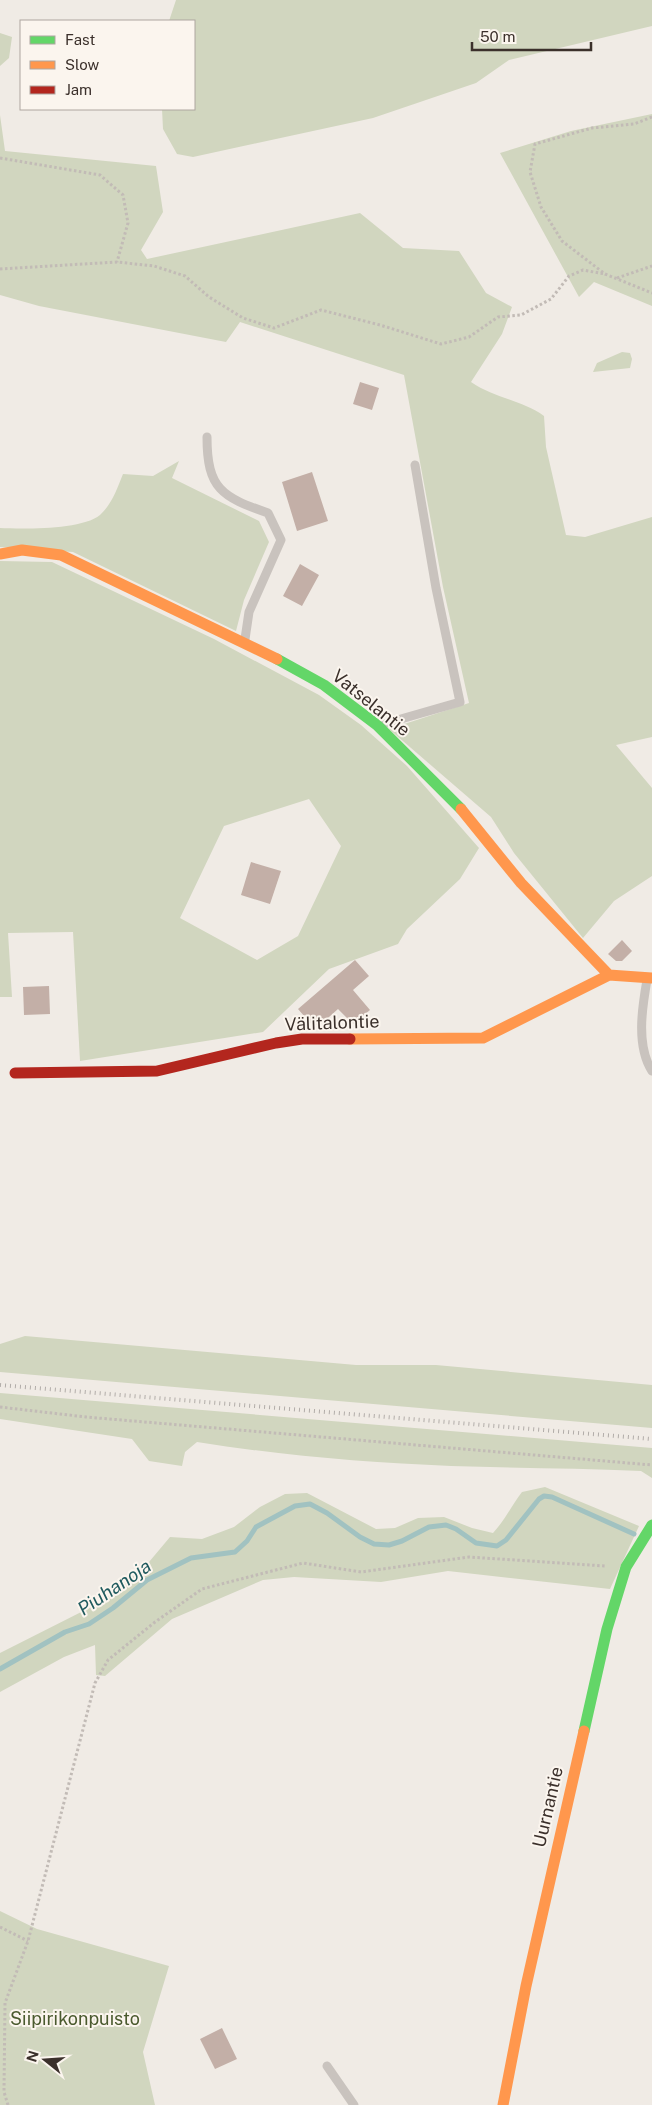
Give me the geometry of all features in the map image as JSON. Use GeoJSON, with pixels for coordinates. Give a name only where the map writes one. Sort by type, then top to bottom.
{"type":"FeatureCollection","features":[{"type":"Feature","properties":{"kind":"street","name":"Vatselantie"},"geometry":{"type":"LineString","coordinates":[[0,554],[22,550],[62,555],[245,642],[324,685],[377,725],[466,814],[521,883],[609,975]]}},
{"type":"Feature","properties":{"kind":"street"},"geometry":{"type":"LineString","coordinates":[[609,975],[650,979]]}},
{"type":"Feature","properties":{"kind":"street","name":"Välitalontie"},"geometry":{"type":"LineString","coordinates":[[15,1073],[158,1071],[276,1042],[302,1040],[483,1038],[609,975]]}},
{"type":"Feature","properties":{"kind":"street","name":"Uurnantie"},"geometry":{"type":"LineString","coordinates":[[504,2105],[526,1986],[607,1629],[626,1567],[652,1525]]}},
{"type":"Feature","properties":{"kind":"lane"},"geometry":{"type":"LineString","coordinates":[[207,437],[207,462],[216,484],[234,501],[268,513],[281,540],[249,612],[245,642]]}},
{"type":"Feature","properties":{"kind":"lane"},"geometry":{"type":"LineString","coordinates":[[377,725],[460,702],[436,588],[415,465]]}},
{"type":"Feature","properties":{"kind":"lane"},"geometry":{"type":"LineString","coordinates":[[650,979],[641,1015],[646,1062],[652,1071]]}},
{"type":"Feature","properties":{"kind":"lane"},"geometry":{"type":"LineString","coordinates":[[327,2066],[354,2105]]}},
{"type":"Feature","properties":{"kind":"path"},"geometry":{"type":"LineString","coordinates":[[652,117],[634,124],[592,128],[535,144],[530,172],[541,207],[562,241],[605,274],[652,292]]}},
{"type":"Feature","properties":{"kind":"path"},"geometry":{"type":"LineString","coordinates":[[0,158],[100,175],[123,195],[128,223],[117,262]]}},
{"type":"Feature","properties":{"kind":"path"},"geometry":{"type":"LineString","coordinates":[[0,269],[117,262],[154,266],[185,276],[209,298],[243,318],[274,328],[321,310],[380,325],[441,344],[469,337],[498,317],[521,315],[551,299],[569,276],[583,270],[605,274]]}},
{"type":"Feature","properties":{"kind":"path"},"geometry":{"type":"LineString","coordinates":[[616,279],[652,266]]}},
{"type":"Feature","properties":{"kind":"path"},"geometry":{"type":"LineString","coordinates":[[0,1407],[114,1419],[652,1465]]}},
{"type":"Feature","properties":{"kind":"path"},"geometry":{"type":"LineString","coordinates":[[8,2105],[4,2092],[5,2003],[28,1941],[95,1683],[108,1660],[155,1622],[202,1589],[303,1562],[361,1572],[469,1557],[626,1567]]}},
{"type":"Feature","properties":{"kind":"path"},"geometry":{"type":"LineString","coordinates":[[0,1927],[28,1941]]}},
{"type":"Feature","properties":{"kind":"green space"},"geometry":{"type":"Polygon","coordinates":[[[176,0],[652,0],[652,26],[509,60],[476,83],[373,118],[193,157],[177,154],[163,129],[162,110],[195,110],[195,20],[169,20],[176,0]]]}},
{"type":"Feature","properties":{"kind":"green space"},"geometry":{"type":"Polygon","coordinates":[[[0,33],[12,37],[9,58],[0,66],[0,33]]]}},
{"type":"Feature","properties":{"kind":"green space"},"geometry":{"type":"Polygon","coordinates":[[[652,114],[652,306],[594,282],[579,297],[500,153],[571,131],[652,114]]]}},
{"type":"Feature","properties":{"kind":"green space"},"geometry":{"type":"Polygon","coordinates":[[[0,115],[5,151],[156,166],[163,212],[141,250],[147,259],[360,213],[403,248],[459,251],[486,293],[512,307],[502,334],[471,382],[489,392],[527,406],[544,416],[546,447],[566,535],[585,537],[652,517],[652,737],[616,745],[652,788],[652,876],[614,901],[583,938],[514,853],[491,817],[389,729],[469,703],[443,587],[404,375],[240,322],[226,342],[39,306],[0,295],[0,115]]]}},
{"type":"Feature","properties":{"kind":"green space"},"geometry":{"type":"Polygon","coordinates":[[[622,352],[630,353],[632,359],[630,368],[593,372],[597,363],[622,352]]]}},
{"type":"Feature","properties":{"kind":"green space"},"geometry":{"type":"Polygon","coordinates":[[[179,461],[172,478],[259,521],[269,542],[244,600],[236,631],[73,552],[0,547],[0,528],[52,528],[80,524],[91,520],[100,515],[108,506],[123,474],[153,476],[179,461]]]}},
{"type":"Feature","properties":{"kind":"green space"},"geometry":{"type":"Polygon","coordinates":[[[0,561],[52,562],[214,639],[319,695],[361,725],[407,766],[479,848],[460,879],[407,929],[398,944],[329,969],[263,1032],[80,1061],[73,932],[8,933],[12,997],[0,997],[0,561]],[[309,799],[224,826],[180,918],[257,960],[298,936],[341,846],[309,799]]]}},
{"type":"Feature","properties":{"kind":"green space"},"geometry":{"type":"Polygon","coordinates":[[[25,1336],[356,1365],[436,1365],[652,1385],[652,1428],[0,1372],[0,1344],[25,1336]]]}},
{"type":"Feature","properties":{"kind":"green space"},"geometry":{"type":"Polygon","coordinates":[[[0,1393],[652,1448],[652,1478],[641,1471],[387,1463],[291,1455],[197,1442],[185,1452],[182,1466],[149,1461],[132,1439],[0,1419],[0,1393]]]}},
{"type":"Feature","properties":{"kind":"green space"},"geometry":{"type":"Polygon","coordinates":[[[545,1487],[639,1526],[610,1589],[448,1571],[381,1582],[294,1577],[263,1580],[172,1619],[105,1676],[96,1675],[95,1645],[64,1657],[0,1692],[0,1653],[101,1602],[149,1562],[170,1537],[202,1539],[234,1527],[260,1507],[285,1494],[307,1493],[376,1529],[395,1528],[418,1518],[444,1517],[472,1528],[493,1533],[522,1492],[545,1487]]]}},
{"type":"Feature","properties":{"kind":"green space","name":"Siipirikonpuisto"},"geometry":{"type":"Polygon","coordinates":[[[0,1911],[37,1929],[169,1966],[143,2052],[155,2105],[0,2105],[0,1911]]]}},
{"type":"Feature","properties":{"kind":"building"},"geometry":{"type":"Polygon","coordinates":[[[360,382],[379,388],[372,410],[353,404],[360,382]]]}},
{"type":"Feature","properties":{"kind":"building"},"geometry":{"type":"Polygon","coordinates":[[[312,472],[328,521],[297,531],[282,482],[312,472]]]}},
{"type":"Feature","properties":{"kind":"building"},"geometry":{"type":"Polygon","coordinates":[[[300,564],[319,575],[302,606],[283,596],[300,564]]]}},
{"type":"Feature","properties":{"kind":"building"},"geometry":{"type":"Polygon","coordinates":[[[251,862],[281,871],[270,904],[241,895],[251,862]]]}},
{"type":"Feature","properties":{"kind":"building"},"geometry":{"type":"Polygon","coordinates":[[[622,940],[632,951],[622,961],[616,961],[608,954],[622,940]]]}},
{"type":"Feature","properties":{"kind":"building"},"geometry":{"type":"Polygon","coordinates":[[[355,960],[369,976],[353,990],[370,1010],[353,1024],[338,1009],[320,1025],[312,1025],[298,1009],[355,960]]]}},
{"type":"Feature","properties":{"kind":"building"},"geometry":{"type":"Polygon","coordinates":[[[49,986],[50,1014],[24,1015],[23,987],[49,986]]]}},
{"type":"Feature","properties":{"kind":"building"},"geometry":{"type":"Polygon","coordinates":[[[222,2028],[237,2059],[215,2069],[200,2039],[222,2028]]]}},
{"type":"Feature","properties":{"kind":"waterway","name":"Piuhanoja"},"geometry":{"type":"LineString","coordinates":[[0,1669],[65,1632],[89,1624],[113,1608],[147,1580],[191,1558],[235,1552],[247,1541],[256,1527],[295,1506],[310,1504],[374,1544],[389,1545],[402,1541],[429,1527],[446,1525],[456,1529],[476,1543],[497,1546],[506,1540],[539,1499],[544,1496],[552,1497],[634,1534]]}},
{"type":"Feature","properties":{"kind":"railway"},"geometry":{"type":"LineString","coordinates":[[0,1385],[652,1439]]}},
{"type":"Feature","properties":{"kind":"traffic: fast"},"geometry":{"type":"LineString","coordinates":[[277,659],[324,685],[377,725],[461,809]]}},
{"type":"Feature","properties":{"kind":"traffic: fast"},"geometry":{"type":"LineString","coordinates":[[584,1731],[607,1629],[626,1567],[652,1525]]}},
{"type":"Feature","properties":{"kind":"traffic: slow"},"geometry":{"type":"LineString","coordinates":[[0,554],[22,550],[61,555],[277,659]]}},
{"type":"Feature","properties":{"kind":"traffic: slow"},"geometry":{"type":"LineString","coordinates":[[461,809],[521,883],[609,975],[652,978]]}},
{"type":"Feature","properties":{"kind":"traffic: slow"},"geometry":{"type":"LineString","coordinates":[[350,1039],[483,1038],[609,975]]}},
{"type":"Feature","properties":{"kind":"traffic: slow"},"geometry":{"type":"LineString","coordinates":[[503,2105],[526,1986],[584,1731]]}},
{"type":"Feature","properties":{"kind":"traffic: jam"},"geometry":{"type":"LineString","coordinates":[[15,1073],[157,1071],[276,1043],[302,1039],[350,1039]]}}]}
